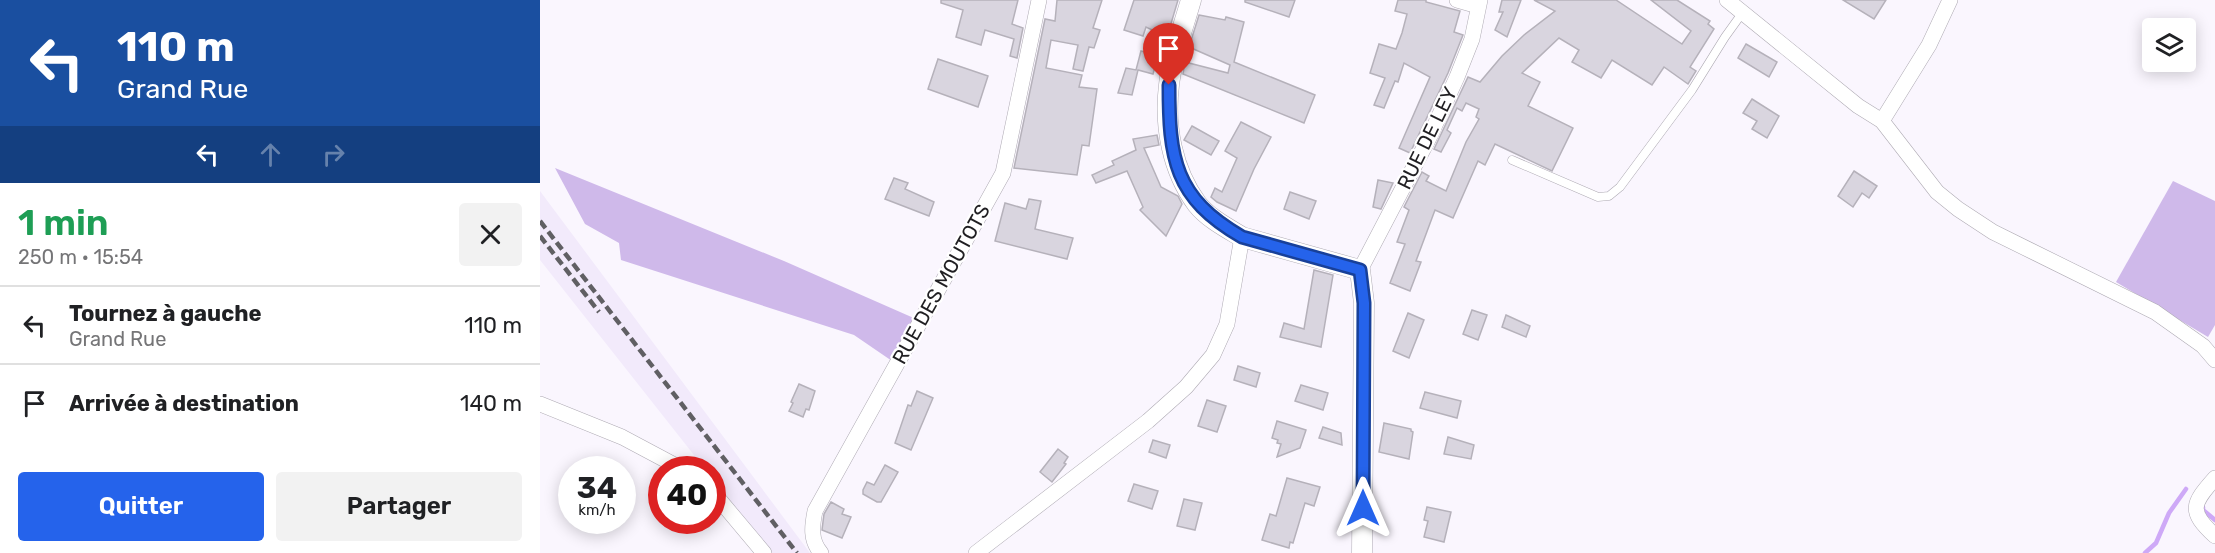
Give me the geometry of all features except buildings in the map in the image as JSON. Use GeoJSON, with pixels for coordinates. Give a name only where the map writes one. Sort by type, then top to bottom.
{"type":"FeatureCollection","features":[{"type":"Feature","properties":{"kind":"street","name":"RUE DES MOUTOTS"},"geometry":{"type":"LineString","coordinates":[[821,553],[811,529],[815,511],[1003,172],[1039,0]]}},
{"type":"Feature","properties":{"kind":"street"},"geometry":{"type":"LineString","coordinates":[[1191,0],[1169,85],[1169,131],[1177,169],[1198,205],[1224,227],[1242,237],[1360,270],[1364,303],[1362,553]]}},
{"type":"Feature","properties":{"kind":"street"},"geometry":{"type":"LineString","coordinates":[[1457,0],[1479,3]]}},
{"type":"Feature","properties":{"kind":"street"},"geometry":{"type":"LineString","coordinates":[[1727,0],[1858,106],[1882,121],[1937,192],[1958,209],[1993,232],[2155,312],[2203,346],[2215,360]]}},
{"type":"Feature","properties":{"kind":"street"},"geometry":{"type":"LineString","coordinates":[[1882,121],[1929,45],[1950,0]]}},
{"type":"Feature","properties":{"kind":"street","name":"RUE DE LEY"},"geometry":{"type":"LineString","coordinates":[[1360,270],[1458,77],[1472,39],[1479,3]]}},
{"type":"Feature","properties":{"kind":"street"},"geometry":{"type":"LineString","coordinates":[[976,553],[1148,420],[1186,387],[1213,355],[1227,324],[1242,237]]}},
{"type":"Feature","properties":{"kind":"street"},"geometry":{"type":"LineString","coordinates":[[540,404],[622,437],[658,456]]}},
{"type":"Feature","properties":{"kind":"street"},"geometry":{"type":"LineString","coordinates":[[2215,478],[2202,492],[2196,505],[2197,516],[2215,536]]}},
{"type":"Feature","properties":{"kind":"street"},"geometry":{"type":"LineString","coordinates":[[726,508],[764,553]]}},
{"type":"Feature","properties":{"kind":"lane"},"geometry":{"type":"LineString","coordinates":[[1512,160],[1598,197],[1609,196],[1620,187],[1692,90],[1743,12]]}},
{"type":"Feature","properties":{"kind":"shaded area"},"geometry":{"type":"Polygon","coordinates":[[[555,168],[784,261],[916,319],[892,361],[854,335],[621,260],[619,243],[585,224],[555,168]]]}},
{"type":"Feature","properties":{"kind":"shaded area"},"geometry":{"type":"Polygon","coordinates":[[[2173,181],[2215,201],[2215,325],[2208,337],[2116,282],[2173,181]]]}},
{"type":"Feature","properties":{"kind":"shaded area"},"geometry":{"type":"Polygon","coordinates":[[[540,191],[810,553],[771,553],[726,496],[726,456],[695,456],[540,260],[540,191]]]}},
{"type":"Feature","properties":{"kind":"waterway"},"geometry":{"type":"LineString","coordinates":[[2145,553],[2156,543],[2169,513],[2186,489]]}},
{"type":"Feature","properties":{"kind":"waterway"},"geometry":{"type":"LineString","coordinates":[[2203,507],[2203,510],[2215,520]]}},
{"type":"Feature","properties":{"kind":"railway"},"geometry":{"type":"LineString","coordinates":[[540,221],[797,553]]}},
{"type":"Feature","properties":{"kind":"railway"},"geometry":{"type":"LineString","coordinates":[[540,236],[599,312]]}},
{"type":"Feature","properties":{"kind":"route"},"geometry":{"type":"LineString","coordinates":[[1169,85],[1169,131],[1177,169],[1198,205],[1224,227],[1242,237],[1360,270],[1364,303],[1363,508]]}}]}
